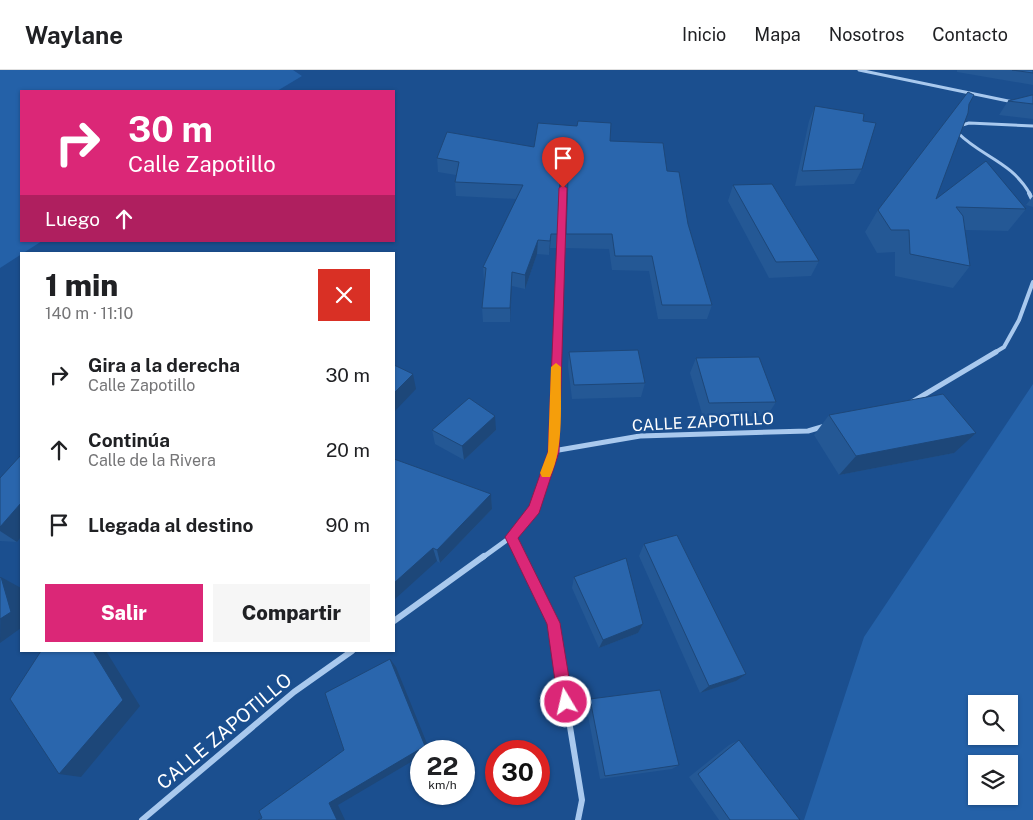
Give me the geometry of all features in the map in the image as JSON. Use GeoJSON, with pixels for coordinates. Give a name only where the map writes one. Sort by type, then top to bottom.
{"type":"FeatureCollection","features":[{"type":"Feature","properties":{"kind":"street"},"geometry":{"type":"LineString","coordinates":[[860,70],[1014,102]]}},
{"type":"Feature","properties":{"kind":"street"},"geometry":{"type":"LineString","coordinates":[[1033,126],[969,123],[959,126],[958,133],[964,140],[1011,170],[1028,191],[1033,201]]}},
{"type":"Feature","properties":{"kind":"street"},"geometry":{"type":"LineString","coordinates":[[395,620],[511,537],[534,509],[553,452],[563,188]]}},
{"type":"Feature","properties":{"kind":"street"},"geometry":{"type":"LineString","coordinates":[[909,404],[1004,347],[1019,320],[1033,282]]}},
{"type":"Feature","properties":{"kind":"street","name":"CALLE ZAPOTILLO"},"geometry":{"type":"LineString","coordinates":[[553,452],[640,436],[808,431],[835,424]]}},
{"type":"Feature","properties":{"kind":"street"},"geometry":{"type":"LineString","coordinates":[[511,537],[553,623],[582,800],[578,820]]}},
{"type":"Feature","properties":{"kind":"street","name":"CALLE ZAPOTILLO"},"geometry":{"type":"LineString","coordinates":[[142,820],[294,692],[351,652]]}},
{"type":"Feature","properties":{"kind":"shaded area"},"geometry":{"type":"Polygon","coordinates":[[[0,70],[293,70],[302,76],[279,90],[20,90],[20,242],[40,242],[25,252],[20,252],[20,255],[0,268],[0,70]]]}},
{"type":"Feature","properties":{"kind":"shaded area"},"geometry":{"type":"Polygon","coordinates":[[[1033,384],[1033,820],[804,820],[864,637],[1033,384]]]}},
{"type":"Feature","properties":{"kind":"building"},"geometry":{"type":"Polygon","coordinates":[[[1012,70],[1033,70],[1033,73],[1012,70]]]}},
{"type":"Feature","properties":{"kind":"building"},"geometry":{"type":"Polygon","coordinates":[[[968,92],[974,95],[969,104],[968,113],[936,199],[986,161],[1026,209],[956,207],[963,216],[970,266],[910,254],[909,230],[891,230],[878,210],[968,92]]]}},
{"type":"Feature","properties":{"kind":"building"},"geometry":{"type":"Polygon","coordinates":[[[1033,95],[1033,104],[1008,101],[1033,95]]]}},
{"type":"Feature","properties":{"kind":"building"},"geometry":{"type":"Polygon","coordinates":[[[815,106],[864,114],[863,121],[876,123],[862,169],[802,171],[815,106]]]}},
{"type":"Feature","properties":{"kind":"building"},"geometry":{"type":"Polygon","coordinates":[[[578,121],[611,123],[610,141],[663,143],[667,171],[679,172],[688,224],[712,305],[662,305],[652,256],[615,256],[612,234],[566,234],[568,179],[567,172],[564,169],[560,173],[558,234],[551,234],[550,241],[538,240],[525,275],[512,272],[510,308],[482,308],[486,268],[483,267],[523,185],[455,182],[459,162],[437,158],[447,132],[534,147],[538,123],[577,126],[578,121]]]}},
{"type":"Feature","properties":{"kind":"building"},"geometry":{"type":"Polygon","coordinates":[[[772,184],[819,261],[776,262],[733,185],[772,184]]]}},
{"type":"Feature","properties":{"kind":"building"},"geometry":{"type":"Polygon","coordinates":[[[638,350],[645,383],[574,385],[569,352],[638,350]]]}},
{"type":"Feature","properties":{"kind":"building"},"geometry":{"type":"Polygon","coordinates":[[[759,357],[776,402],[709,403],[696,358],[759,357]]]}},
{"type":"Feature","properties":{"kind":"building"},"geometry":{"type":"Polygon","coordinates":[[[395,365],[413,374],[395,392],[395,365]]]}},
{"type":"Feature","properties":{"kind":"building"},"geometry":{"type":"Polygon","coordinates":[[[943,394],[976,433],[856,456],[829,415],[943,394]]]}},
{"type":"Feature","properties":{"kind":"building"},"geometry":{"type":"Polygon","coordinates":[[[469,398],[495,416],[462,446],[432,430],[469,398]]]}},
{"type":"Feature","properties":{"kind":"building"},"geometry":{"type":"Polygon","coordinates":[[[20,456],[20,504],[0,527],[0,478],[20,456]]]}},
{"type":"Feature","properties":{"kind":"building"},"geometry":{"type":"Polygon","coordinates":[[[395,459],[491,494],[437,550],[433,548],[395,582],[395,459]]]}},
{"type":"Feature","properties":{"kind":"building"},"geometry":{"type":"Polygon","coordinates":[[[677,535],[746,674],[709,686],[644,544],[677,535]]]}},
{"type":"Feature","properties":{"kind":"building"},"geometry":{"type":"Polygon","coordinates":[[[626,558],[643,624],[603,640],[574,577],[626,558]]]}},
{"type":"Feature","properties":{"kind":"building"},"geometry":{"type":"Polygon","coordinates":[[[0,578],[11,612],[0,619],[0,578]]]}},
{"type":"Feature","properties":{"kind":"building"},"geometry":{"type":"Polygon","coordinates":[[[40,652],[94,652],[123,700],[59,774],[10,699],[40,652]]]}},
{"type":"Feature","properties":{"kind":"building"},"geometry":{"type":"Polygon","coordinates":[[[390,659],[423,740],[410,740],[410,755],[329,803],[337,820],[258,820],[262,818],[259,811],[344,750],[325,693],[390,659]]]}},
{"type":"Feature","properties":{"kind":"building"},"geometry":{"type":"Polygon","coordinates":[[[660,690],[679,765],[605,776],[590,699],[660,690]]]}},
{"type":"Feature","properties":{"kind":"building"},"geometry":{"type":"Polygon","coordinates":[[[739,740],[800,820],[730,820],[698,774],[739,740]]]}},
{"type":"Feature","properties":{"kind":"slow traffic"},"geometry":{"type":"LineString","coordinates":[[546,473],[553,452],[556,367]]}},
{"type":"Feature","properties":{"kind":"route"},"geometry":{"type":"LineString","coordinates":[[563,188],[553,452],[534,509],[511,537],[553,623],[566,702]]}}]}
